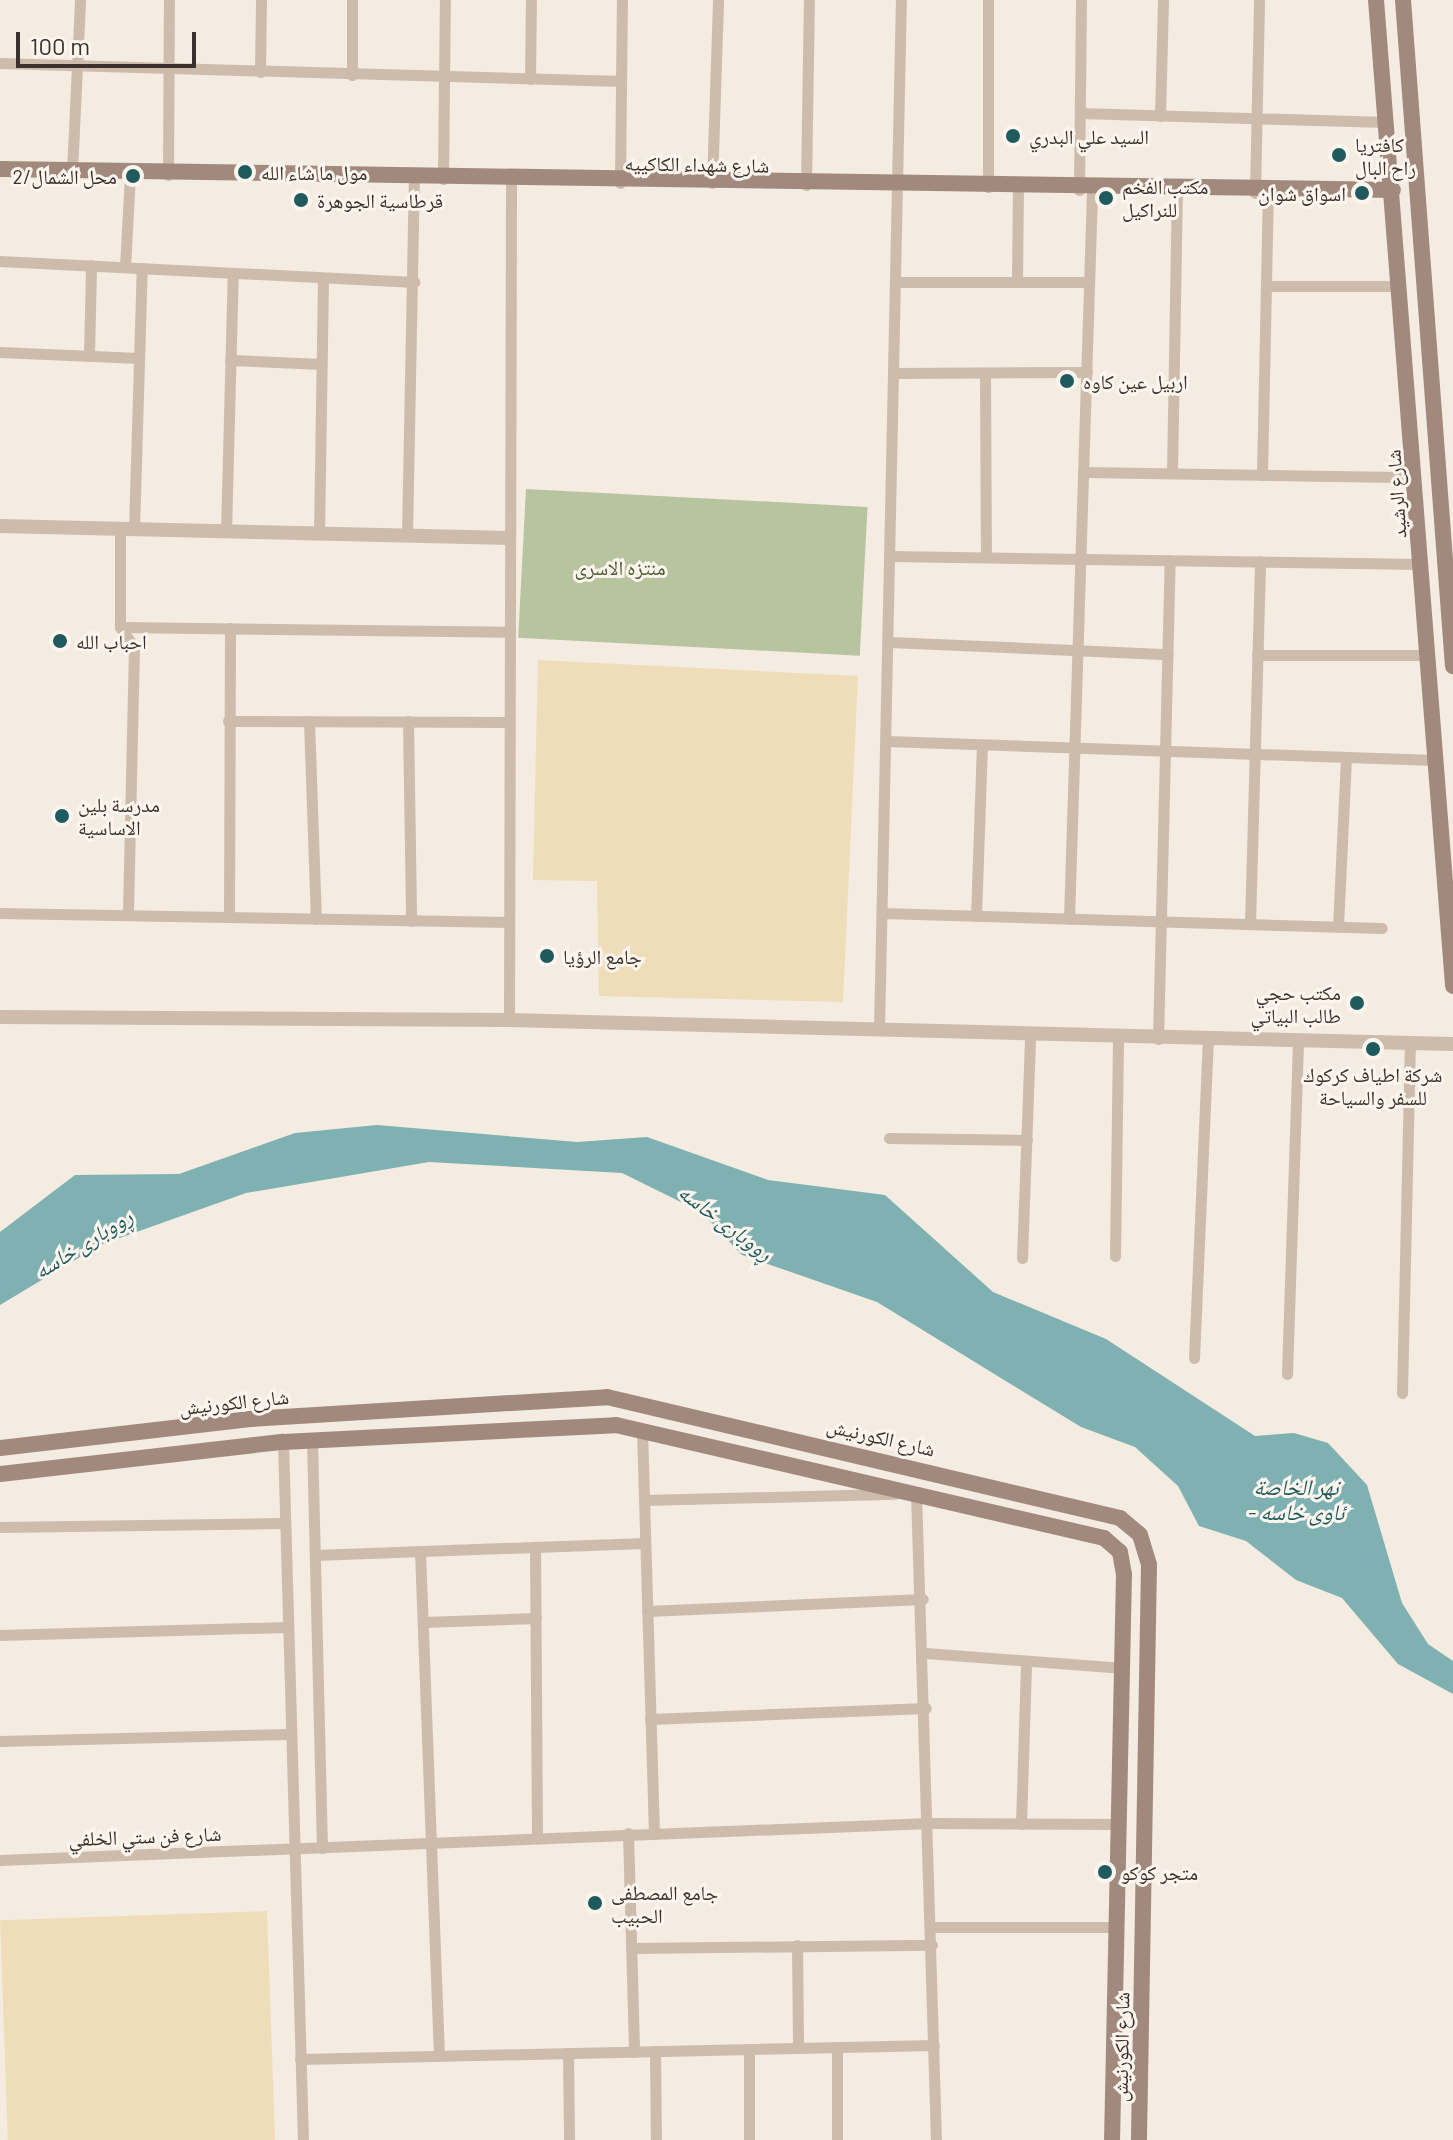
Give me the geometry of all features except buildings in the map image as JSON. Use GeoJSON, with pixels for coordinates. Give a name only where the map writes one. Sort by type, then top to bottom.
{"type":"FeatureCollection","features":[{"type":"Feature","properties":{"kind":"main road","name":"شارع الرشيد"},"geometry":{"type":"LineString","coordinates":[[1376,0],[1453,986]]}},
{"type":"Feature","properties":{"kind":"main road"},"geometry":{"type":"LineString","coordinates":[[1403,0],[1453,666]]}},
{"type":"Feature","properties":{"kind":"main road","name":"شارع شهداء الكاكييه"},"geometry":{"type":"LineString","coordinates":[[0,169],[168,175],[1262,194],[1393,190]]}},
{"type":"Feature","properties":{"kind":"main road"},"geometry":{"type":"LineString","coordinates":[[1411,425],[1435,423]]}},
{"type":"Feature","properties":{"kind":"main road","name":"شارع الكورنيش"},"geometry":{"type":"LineString","coordinates":[[0,1448],[95,1437],[607,1397],[1054,1499],[1131,1525],[1149,1565],[1139,2140]]}},
{"type":"Feature","properties":{"kind":"main road"},"geometry":{"type":"LineString","coordinates":[[525,1402],[527,1429]]}},
{"type":"Feature","properties":{"kind":"main road","name":"شارع الكورنيش"},"geometry":{"type":"LineString","coordinates":[[0,1474],[312,1440],[527,1429],[642,1430],[921,1493],[1111,1542],[1124,1574],[1112,2140]]}},
{"type":"Feature","properties":{"kind":"main road"},"geometry":{"type":"LineString","coordinates":[[95,1437],[100,1463]]}},
{"type":"Feature","properties":{"kind":"main road"},"geometry":{"type":"LineString","coordinates":[[1114,2018],[1141,2020]]}},
{"type":"Feature","properties":{"kind":"street"},"geometry":{"type":"LineString","coordinates":[[72,172],[80,0]]}},
{"type":"Feature","properties":{"kind":"street"},"geometry":{"type":"LineString","coordinates":[[168,175],[169,0]]}},
{"type":"Feature","properties":{"kind":"street"},"geometry":{"type":"LineString","coordinates":[[260,72],[261,0]]}},
{"type":"Feature","properties":{"kind":"street"},"geometry":{"type":"LineString","coordinates":[[352,0],[352,75]]}},
{"type":"Feature","properties":{"kind":"street"},"geometry":{"type":"LineString","coordinates":[[443,180],[445,0]]}},
{"type":"Feature","properties":{"kind":"street"},"geometry":{"type":"LineString","coordinates":[[530,79],[531,0]]}},
{"type":"Feature","properties":{"kind":"street"},"geometry":{"type":"LineString","coordinates":[[620,183],[622,0]]}},
{"type":"Feature","properties":{"kind":"street"},"geometry":{"type":"LineString","coordinates":[[712,184],[718,0]]}},
{"type":"Feature","properties":{"kind":"street"},"geometry":{"type":"LineString","coordinates":[[806,186],[809,0]]}},
{"type":"Feature","properties":{"kind":"street"},"geometry":{"type":"LineString","coordinates":[[879,1029],[898,282],[901,0]]}},
{"type":"Feature","properties":{"kind":"street"},"geometry":{"type":"LineString","coordinates":[[988,0],[988,188]]}},
{"type":"Feature","properties":{"kind":"street"},"geometry":{"type":"LineString","coordinates":[[1069,919],[1089,282],[1080,113],[1081,0]]}},
{"type":"Feature","properties":{"kind":"street"},"geometry":{"type":"LineString","coordinates":[[1160,116],[1163,0]]}},
{"type":"Feature","properties":{"kind":"street"},"geometry":{"type":"LineString","coordinates":[[1259,0],[1258,120],[1266,286],[1262,475]]}},
{"type":"Feature","properties":{"kind":"street"},"geometry":{"type":"LineString","coordinates":[[0,63],[621,81]]}},
{"type":"Feature","properties":{"kind":"street"},"geometry":{"type":"LineString","coordinates":[[1080,113],[1387,122]]}},
{"type":"Feature","properties":{"kind":"street"},"geometry":{"type":"LineString","coordinates":[[125,267],[130,174]]}},
{"type":"Feature","properties":{"kind":"street"},"geometry":{"type":"LineString","coordinates":[[407,536],[414,179]]}},
{"type":"Feature","properties":{"kind":"street"},"geometry":{"type":"LineString","coordinates":[[509,1020],[511,181]]}},
{"type":"Feature","properties":{"kind":"street"},"geometry":{"type":"LineString","coordinates":[[1017,281],[1018,189]]}},
{"type":"Feature","properties":{"kind":"street"},"geometry":{"type":"LineString","coordinates":[[1172,473],[1177,192]]}},
{"type":"Feature","properties":{"kind":"street"},"geometry":{"type":"LineString","coordinates":[[0,261],[414,282]]}},
{"type":"Feature","properties":{"kind":"street"},"geometry":{"type":"LineString","coordinates":[[89,356],[91,265]]}},
{"type":"Feature","properties":{"kind":"street"},"geometry":{"type":"LineString","coordinates":[[128,915],[134,647],[120,627],[139,358],[142,268]]}},
{"type":"Feature","properties":{"kind":"street"},"geometry":{"type":"LineString","coordinates":[[226,532],[233,273]]}},
{"type":"Feature","properties":{"kind":"street"},"geometry":{"type":"LineString","coordinates":[[319,534],[323,278]]}},
{"type":"Feature","properties":{"kind":"street"},"geometry":{"type":"LineString","coordinates":[[898,282],[1089,282]]}},
{"type":"Feature","properties":{"kind":"street"},"geometry":{"type":"LineString","coordinates":[[1266,286],[1400,286]]}},
{"type":"Feature","properties":{"kind":"street"},"geometry":{"type":"LineString","coordinates":[[0,352],[139,358]]}},
{"type":"Feature","properties":{"kind":"street"},"geometry":{"type":"LineString","coordinates":[[230,360],[321,364]]}},
{"type":"Feature","properties":{"kind":"street"},"geometry":{"type":"LineString","coordinates":[[895,373],[1087,372]]}},
{"type":"Feature","properties":{"kind":"street"},"geometry":{"type":"LineString","coordinates":[[985,373],[986,557]]}},
{"type":"Feature","properties":{"kind":"street"},"geometry":{"type":"LineString","coordinates":[[1083,472],[1414,477]]}},
{"type":"Feature","properties":{"kind":"street"},"geometry":{"type":"LineString","coordinates":[[0,526],[509,538]]}},
{"type":"Feature","properties":{"kind":"street"},"geometry":{"type":"LineString","coordinates":[[891,556],[1420,564]]}},
{"type":"Feature","properties":{"kind":"street"},"geometry":{"type":"LineString","coordinates":[[1158,1039],[1170,560]]}},
{"type":"Feature","properties":{"kind":"street"},"geometry":{"type":"LineString","coordinates":[[1250,924],[1260,561]]}},
{"type":"Feature","properties":{"kind":"street"},"geometry":{"type":"LineString","coordinates":[[120,627],[509,632]]}},
{"type":"Feature","properties":{"kind":"street"},"geometry":{"type":"LineString","coordinates":[[229,917],[230,628]]}},
{"type":"Feature","properties":{"kind":"street"},"geometry":{"type":"LineString","coordinates":[[889,642],[1168,654]]}},
{"type":"Feature","properties":{"kind":"street"},"geometry":{"type":"LineString","coordinates":[[1257,655],[1427,655]]}},
{"type":"Feature","properties":{"kind":"street"},"geometry":{"type":"LineString","coordinates":[[228,721],[508,722]]}},
{"type":"Feature","properties":{"kind":"street"},"geometry":{"type":"LineString","coordinates":[[309,721],[316,919]]}},
{"type":"Feature","properties":{"kind":"street"},"geometry":{"type":"LineString","coordinates":[[408,721],[411,921]]}},
{"type":"Feature","properties":{"kind":"street"},"geometry":{"type":"LineString","coordinates":[[886,741],[1434,760]]}},
{"type":"Feature","properties":{"kind":"street"},"geometry":{"type":"LineString","coordinates":[[976,916],[982,745]]}},
{"type":"Feature","properties":{"kind":"street"},"geometry":{"type":"LineString","coordinates":[[1338,927],[1346,758]]}},
{"type":"Feature","properties":{"kind":"street"},"geometry":{"type":"LineString","coordinates":[[0,913],[509,922]]}},
{"type":"Feature","properties":{"kind":"street"},"geometry":{"type":"LineString","coordinates":[[882,913],[1382,928]]}},
{"type":"Feature","properties":{"kind":"street"},"geometry":{"type":"LineString","coordinates":[[0,1017],[509,1020],[1030,1036],[1453,1044]]}},
{"type":"Feature","properties":{"kind":"street"},"geometry":{"type":"LineString","coordinates":[[1022,1258],[1030,1036]]}},
{"type":"Feature","properties":{"kind":"street"},"geometry":{"type":"LineString","coordinates":[[1115,1256],[1118,1038]]}},
{"type":"Feature","properties":{"kind":"street"},"geometry":{"type":"LineString","coordinates":[[1194,1358],[1208,1040]]}},
{"type":"Feature","properties":{"kind":"street"},"geometry":{"type":"LineString","coordinates":[[1287,1374],[1298,1041]]}},
{"type":"Feature","properties":{"kind":"street"},"geometry":{"type":"LineString","coordinates":[[1402,1393],[1410,1043]]}},
{"type":"Feature","properties":{"kind":"street"},"geometry":{"type":"LineString","coordinates":[[889,1138],[1027,1140]]}},
{"type":"Feature","properties":{"kind":"street"},"geometry":{"type":"LineString","coordinates":[[642,1430],[654,1832]]}},
{"type":"Feature","properties":{"kind":"street"},"geometry":{"type":"LineString","coordinates":[[312,1440],[322,1848]]}},
{"type":"Feature","properties":{"kind":"street"},"geometry":{"type":"LineString","coordinates":[[283,1442],[291,1849],[303,2140]]}},
{"type":"Feature","properties":{"kind":"street"},"geometry":{"type":"LineString","coordinates":[[644,1500],[921,1493],[936,2140]]}},
{"type":"Feature","properties":{"kind":"street"},"geometry":{"type":"LineString","coordinates":[[0,1527],[285,1523]]}},
{"type":"Feature","properties":{"kind":"street"},"geometry":{"type":"LineString","coordinates":[[315,1555],[645,1543]]}},
{"type":"Feature","properties":{"kind":"street"},"geometry":{"type":"LineString","coordinates":[[535,1547],[537,1837]]}},
{"type":"Feature","properties":{"kind":"street"},"geometry":{"type":"LineString","coordinates":[[420,1551],[436,1842],[439,2056]]}},
{"type":"Feature","properties":{"kind":"street"},"geometry":{"type":"LineString","coordinates":[[647,1611],[923,1599]]}},
{"type":"Feature","properties":{"kind":"street"},"geometry":{"type":"LineString","coordinates":[[424,1622],[536,1618]]}},
{"type":"Feature","properties":{"kind":"street"},"geometry":{"type":"LineString","coordinates":[[0,1635],[287,1627]]}},
{"type":"Feature","properties":{"kind":"street"},"geometry":{"type":"LineString","coordinates":[[925,1653],[1123,1668]]}},
{"type":"Feature","properties":{"kind":"street"},"geometry":{"type":"LineString","coordinates":[[1021,1824],[1026,1661]]}},
{"type":"Feature","properties":{"kind":"street"},"geometry":{"type":"LineString","coordinates":[[650,1719],[926,1708]]}},
{"type":"Feature","properties":{"kind":"street"},"geometry":{"type":"LineString","coordinates":[[0,1741],[289,1734]]}},
{"type":"Feature","properties":{"kind":"street","name":"شارع فن ستي الخلفي"},"geometry":{"type":"LineString","coordinates":[[0,1860],[929,1823],[1118,1824]]}},
{"type":"Feature","properties":{"kind":"street"},"geometry":{"type":"LineString","coordinates":[[628,1833],[634,2052]]}},
{"type":"Feature","properties":{"kind":"street"},"geometry":{"type":"LineString","coordinates":[[931,1927],[1116,1927]]}},
{"type":"Feature","properties":{"kind":"street"},"geometry":{"type":"LineString","coordinates":[[797,1945],[798,2048]]}},
{"type":"Feature","properties":{"kind":"street"},"geometry":{"type":"LineString","coordinates":[[631,1948],[932,1945]]}},
{"type":"Feature","properties":{"kind":"street"},"geometry":{"type":"LineString","coordinates":[[300,2059],[934,2045]]}},
{"type":"Feature","properties":{"kind":"street"},"geometry":{"type":"LineString","coordinates":[[837,2048],[837,2140]]}},
{"type":"Feature","properties":{"kind":"street"},"geometry":{"type":"LineString","coordinates":[[749,2049],[749,2140]]}},
{"type":"Feature","properties":{"kind":"street"},"geometry":{"type":"LineString","coordinates":[[655,2051],[656,2140]]}},
{"type":"Feature","properties":{"kind":"street"},"geometry":{"type":"LineString","coordinates":[[568,2053],[569,2140]]}},
{"type":"Feature","properties":{"kind":"green space","name":"منتزه الاسرى"},"geometry":{"type":"Polygon","coordinates":[[[526,489],[868,507],[860,656],[518,638],[526,489]]]}},
{"type":"Feature","properties":{"kind":"sand"},"geometry":{"type":"Polygon","coordinates":[[[538,660],[858,676],[843,1002],[599,996],[597,881],[533,880],[538,660]]]}},
{"type":"Feature","properties":{"kind":"sand"},"geometry":{"type":"Polygon","coordinates":[[[267,1911],[275,2140],[8,2140],[0,1920],[267,1911]]]}},
{"type":"Feature","properties":{"kind":"water","name":"نهر الخاصة - ئاوی خاسە"},"geometry":{"type":"Polygon","coordinates":[[[377,1125],[577,1142],[647,1137],[768,1180],[885,1195],[993,1292],[1106,1339],[1255,1436],[1294,1433],[1328,1443],[1367,1485],[1402,1603],[1428,1644],[1453,1661],[1453,1694],[1398,1664],[1342,1598],[1296,1580],[1246,1541],[1199,1526],[1178,1486],[1135,1447],[1081,1427],[877,1302],[742,1255],[701,1212],[622,1173],[429,1162],[246,1193],[100,1245],[0,1305],[0,1232],[75,1175],[179,1174],[295,1133],[377,1125]]]}},
{"type":"Feature","properties":{"kind":"place","name":"السيد علي البدري"},"geometry":{"type":"Point","coordinates":[1013,136]}},
{"type":"Feature","properties":{"kind":"place","name":"كافتريا راح البال"},"geometry":{"type":"Point","coordinates":[1339,155]}},
{"type":"Feature","properties":{"kind":"place","name":"مول ما شاء الله"},"geometry":{"type":"Point","coordinates":[245,172]}},
{"type":"Feature","properties":{"kind":"place","name":"محل الشمال/2"},"geometry":{"type":"Point","coordinates":[133,176]}},
{"type":"Feature","properties":{"kind":"place","name":"اسواق شوان"},"geometry":{"type":"Point","coordinates":[1362,193]}},
{"type":"Feature","properties":{"kind":"place","name":"مكتب الفخم للنراكيل"},"geometry":{"type":"Point","coordinates":[1106,198]}},
{"type":"Feature","properties":{"kind":"place","name":"قرطاسية الجوهرة"},"geometry":{"type":"Point","coordinates":[301,200]}},
{"type":"Feature","properties":{"kind":"place","name":"اربيل عين كاوه"},"geometry":{"type":"Point","coordinates":[1067,381]}},
{"type":"Feature","properties":{"kind":"place","name":"احباب الله"},"geometry":{"type":"Point","coordinates":[60,641]}},
{"type":"Feature","properties":{"kind":"place","name":"مدرسة بلين الاساسية"},"geometry":{"type":"Point","coordinates":[62,816]}},
{"type":"Feature","properties":{"kind":"place","name":"جامع الرؤيا"},"geometry":{"type":"Point","coordinates":[547,956]}},
{"type":"Feature","properties":{"kind":"place","name":"مكتب حجي طالب البياتي"},"geometry":{"type":"Point","coordinates":[1357,1003]}},
{"type":"Feature","properties":{"kind":"place","name":"شركة اطياف كركوك للسفر والسياحة"},"geometry":{"type":"Point","coordinates":[1373,1049]}},
{"type":"Feature","properties":{"kind":"place","name":"متجر كوكو"},"geometry":{"type":"Point","coordinates":[1105,1872]}},
{"type":"Feature","properties":{"kind":"place","name":"جامع المصطفى الحبيب"},"geometry":{"type":"Point","coordinates":[595,1903]}},
{"type":"Feature","properties":{"kind":"water label","name":"ڕووباری خاسە"},"geometry":{"type":"Point","coordinates":[726,1222]}},
{"type":"Feature","properties":{"kind":"water label","name":"ڕووباری خاسە"},"geometry":{"type":"Point","coordinates":[83,1243]}}]}
